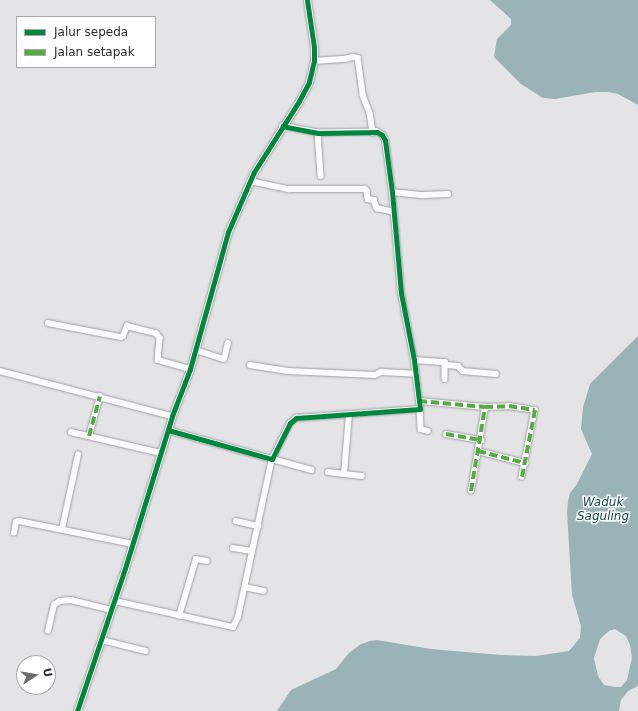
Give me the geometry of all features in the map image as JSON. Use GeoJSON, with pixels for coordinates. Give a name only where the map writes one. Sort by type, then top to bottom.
{"type":"FeatureCollection","features":[{"type":"Feature","properties":{"kind":"street"},"geometry":{"type":"LineString","coordinates":[[77,711],[115,601],[172,416],[196,350],[228,232],[250,181],[305,92],[311,77],[314,61],[313,32],[307,0]]}},
{"type":"Feature","properties":{"kind":"street"},"geometry":{"type":"LineString","coordinates":[[314,61],[354,57],[358,58],[363,95],[370,113],[373,132]]}},
{"type":"Feature","properties":{"kind":"street"},"geometry":{"type":"LineString","coordinates":[[283,126],[318,133],[373,132],[380,133],[385,140],[392,192],[401,293],[414,360],[421,429],[428,431]]}},
{"type":"Feature","properties":{"kind":"street"},"geometry":{"type":"LineString","coordinates":[[318,133],[321,176]]}},
{"type":"Feature","properties":{"kind":"street"},"geometry":{"type":"LineString","coordinates":[[250,181],[289,189],[365,189],[367,191],[368,199],[374,200],[377,208],[394,212]]}},
{"type":"Feature","properties":{"kind":"street"},"geometry":{"type":"LineString","coordinates":[[392,192],[424,195],[448,194]]}},
{"type":"Feature","properties":{"kind":"street"},"geometry":{"type":"LineString","coordinates":[[48,323],[121,337],[123,336],[127,326],[156,333],[160,338],[158,360],[190,369]]}},
{"type":"Feature","properties":{"kind":"street"},"geometry":{"type":"LineString","coordinates":[[196,350],[224,359],[228,344]]}},
{"type":"Feature","properties":{"kind":"street"},"geometry":{"type":"LineString","coordinates":[[414,360],[446,362],[446,365],[458,366],[463,371],[496,374]]}},
{"type":"Feature","properties":{"kind":"street"},"geometry":{"type":"LineString","coordinates":[[250,365],[288,371],[375,375],[381,372],[416,374]]}},
{"type":"Feature","properties":{"kind":"street"},"geometry":{"type":"LineString","coordinates":[[445,379],[446,365]]}},
{"type":"Feature","properties":{"kind":"street"},"geometry":{"type":"LineString","coordinates":[[0,371],[172,416]]}},
{"type":"Feature","properties":{"kind":"street"},"geometry":{"type":"LineString","coordinates":[[89,436],[100,396]]}},
{"type":"Feature","properties":{"kind":"street"},"geometry":{"type":"LineString","coordinates":[[419,400],[486,407],[510,406],[535,410],[522,477]]}},
{"type":"Feature","properties":{"kind":"street"},"geometry":{"type":"LineString","coordinates":[[471,491],[486,407]]}},
{"type":"Feature","properties":{"kind":"street"},"geometry":{"type":"LineString","coordinates":[[115,601],[233,627],[236,623],[245,587],[272,459],[294,419],[420,409]]}},
{"type":"Feature","properties":{"kind":"street"},"geometry":{"type":"LineString","coordinates":[[344,474],[349,415]]}},
{"type":"Feature","properties":{"kind":"street"},"geometry":{"type":"LineString","coordinates":[[168,430],[312,470]]}},
{"type":"Feature","properties":{"kind":"street"},"geometry":{"type":"LineString","coordinates":[[71,432],[161,453]]}},
{"type":"Feature","properties":{"kind":"street"},"geometry":{"type":"LineString","coordinates":[[446,434],[481,440]]}},
{"type":"Feature","properties":{"kind":"street"},"geometry":{"type":"LineString","coordinates":[[478,451],[524,463]]}},
{"type":"Feature","properties":{"kind":"street"},"geometry":{"type":"LineString","coordinates":[[62,529],[78,455]]}},
{"type":"Feature","properties":{"kind":"street"},"geometry":{"type":"LineString","coordinates":[[328,472],[362,476]]}},
{"type":"Feature","properties":{"kind":"street"},"geometry":{"type":"LineString","coordinates":[[14,533],[18,520],[133,544]]}},
{"type":"Feature","properties":{"kind":"street"},"geometry":{"type":"LineString","coordinates":[[236,521],[258,526]]}},
{"type":"Feature","properties":{"kind":"street"},"geometry":{"type":"LineString","coordinates":[[233,548],[252,551]]}},
{"type":"Feature","properties":{"kind":"street"},"geometry":{"type":"LineString","coordinates":[[179,616],[196,559],[207,561]]}},
{"type":"Feature","properties":{"kind":"street"},"geometry":{"type":"LineString","coordinates":[[245,587],[264,591]]}},
{"type":"Feature","properties":{"kind":"street"},"geometry":{"type":"LineString","coordinates":[[48,631],[54,605],[60,601],[71,600],[112,610]]}},
{"type":"Feature","properties":{"kind":"street"},"geometry":{"type":"LineString","coordinates":[[102,640],[146,651]]}},
{"type":"Feature","properties":{"kind":"water"},"geometry":{"type":"Polygon","coordinates":[[[490,0],[638,0],[638,105],[618,94],[608,92],[595,92],[555,99],[543,98],[521,84],[494,57],[497,39],[511,25],[511,19],[490,0]]]}},
{"type":"Feature","properties":{"kind":"water","name":"Waduk Saguling"},"geometry":{"type":"Polygon","coordinates":[[[638,336],[638,686],[628,691],[621,700],[619,711],[277,711],[291,690],[336,669],[349,653],[361,644],[370,641],[377,640],[431,649],[501,655],[536,656],[569,651],[580,638],[581,626],[572,595],[567,512],[570,493],[577,484],[592,454],[581,429],[583,407],[590,384],[638,336]],[[615,629],[609,631],[600,639],[594,658],[598,676],[604,685],[621,687],[627,680],[632,658],[630,645],[626,636],[615,629]]]}},
{"type":"Feature","properties":{"kind":"marked path"},"geometry":{"type":"LineString","coordinates":[[89,436],[100,396]]}},
{"type":"Feature","properties":{"kind":"marked path"},"geometry":{"type":"LineString","coordinates":[[419,401],[485,407],[509,406],[535,410],[522,477]]}},
{"type":"Feature","properties":{"kind":"marked path"},"geometry":{"type":"LineString","coordinates":[[471,491],[485,407]]}},
{"type":"Feature","properties":{"kind":"marked path"},"geometry":{"type":"LineString","coordinates":[[446,434],[481,440]]}},
{"type":"Feature","properties":{"kind":"marked path"},"geometry":{"type":"LineString","coordinates":[[478,451],[525,463]]}},
{"type":"Feature","properties":{"kind":"cycle path"},"geometry":{"type":"LineString","coordinates":[[77,711],[126,565],[172,416],[190,369],[228,232],[254,172],[299,101],[309,82],[314,61],[314,47],[307,0]]}},
{"type":"Feature","properties":{"kind":"cycle path"},"geometry":{"type":"LineString","coordinates":[[168,430],[272,459],[290,423],[296,418],[420,409],[414,360],[401,293],[392,192],[385,140],[382,135],[377,132],[318,133],[283,126]]}}]}
